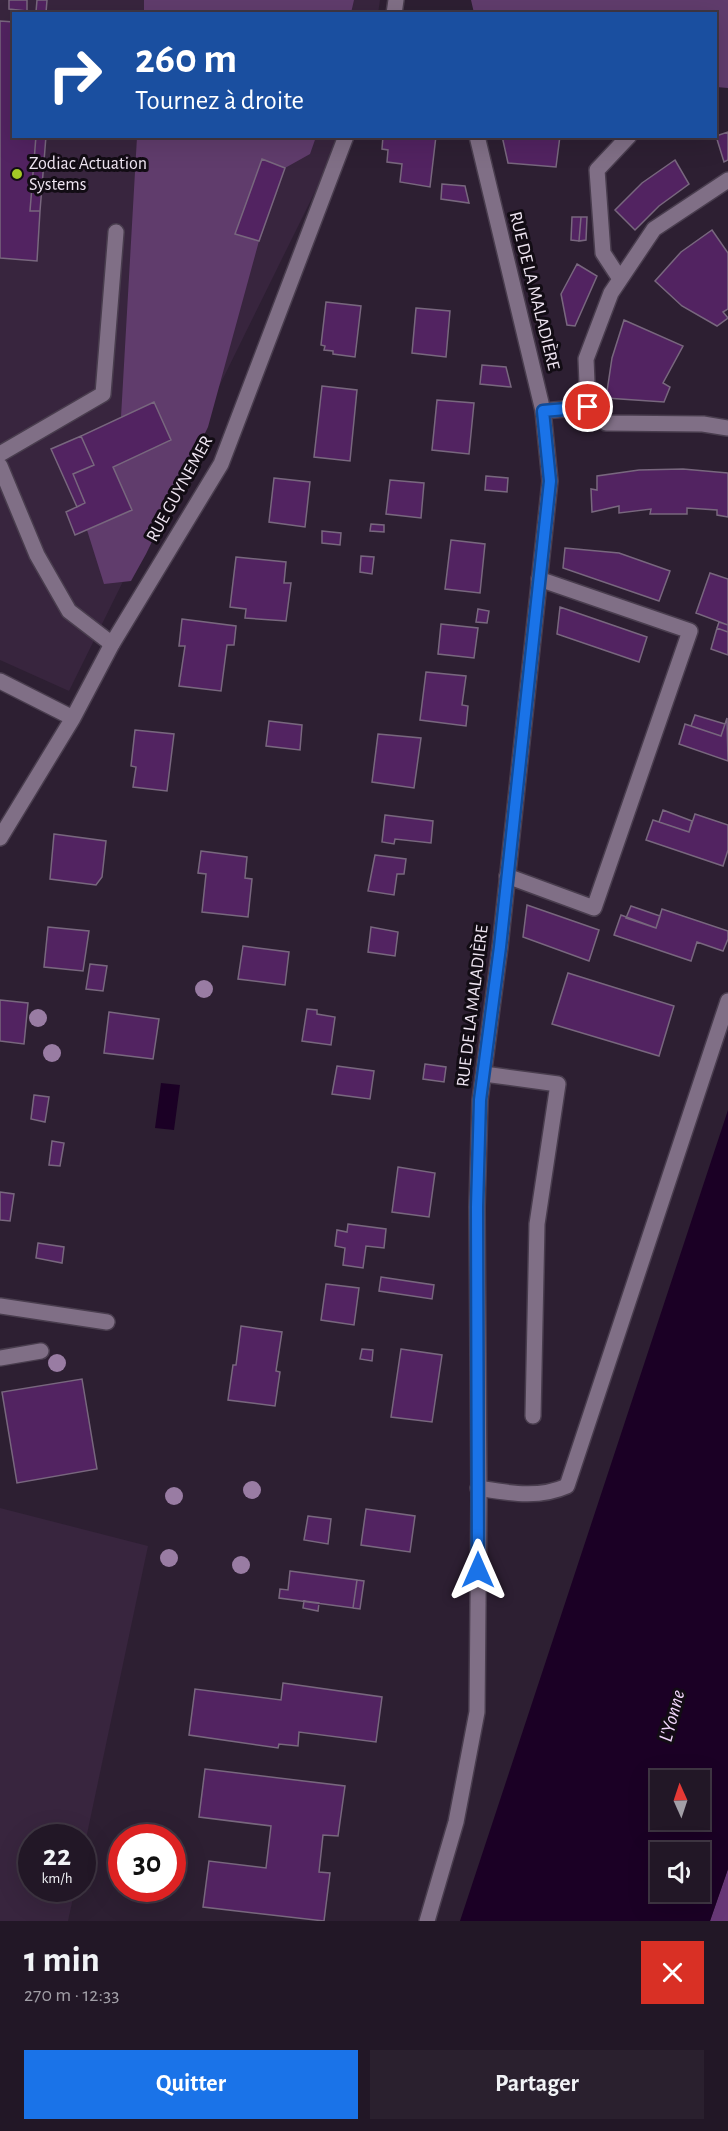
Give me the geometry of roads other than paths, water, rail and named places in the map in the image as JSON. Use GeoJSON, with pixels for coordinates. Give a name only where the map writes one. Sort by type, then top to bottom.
{"type":"FeatureCollection","features":[{"type":"Feature","properties":{"kind":"street","name":"RUE GUYNEMER"},"geometry":{"type":"LineString","coordinates":[[0,838],[73,718],[112,644],[220,464],[345,138]]}},
{"type":"Feature","properties":{"kind":"street","name":"RUE DE LA MALADIÈRE"},"geometry":{"type":"LineString","coordinates":[[427,1921],[456,1822],[477,1712],[477,1207],[480,1100],[550,481],[543,411],[477,138]]}},
{"type":"Feature","properties":{"kind":"street"},"geometry":{"type":"LineString","coordinates":[[620,279],[603,253],[597,170],[627,138]]}},
{"type":"Feature","properties":{"kind":"street"},"geometry":{"type":"LineString","coordinates":[[728,180],[654,229],[611,292],[586,359],[588,407],[606,423],[703,424],[728,428]]}},
{"type":"Feature","properties":{"kind":"street"},"geometry":{"type":"LineString","coordinates":[[0,454],[103,394],[116,231]]}},
{"type":"Feature","properties":{"kind":"street"},"geometry":{"type":"LineString","coordinates":[[543,411],[588,407]]}},
{"type":"Feature","properties":{"kind":"street"},"geometry":{"type":"LineString","coordinates":[[0,466],[37,555],[69,611],[112,644]]}},
{"type":"Feature","properties":{"kind":"street"},"geometry":{"type":"LineString","coordinates":[[507,876],[594,908],[690,631],[539,579]]}},
{"type":"Feature","properties":{"kind":"street"},"geometry":{"type":"LineString","coordinates":[[0,681],[73,718]]}},
{"type":"Feature","properties":{"kind":"street"},"geometry":{"type":"LineString","coordinates":[[478,1488],[526,1495],[556,1491],[567,1486],[728,1001]]}},
{"type":"Feature","properties":{"kind":"street"},"geometry":{"type":"LineString","coordinates":[[484,1074],[558,1084],[537,1224],[533,1416]]}},
{"type":"Feature","properties":{"kind":"street"},"geometry":{"type":"LineString","coordinates":[[0,1306],[107,1322]]}},
{"type":"Feature","properties":{"kind":"street"},"geometry":{"type":"LineString","coordinates":[[0,1358],[41,1351]]}},
{"type":"Feature","properties":{"kind":"water"},"geometry":{"type":"Polygon","coordinates":[[[161,1083],[180,1085],[174,1130],[155,1128],[161,1083]]]}},
{"type":"Feature","properties":{"kind":"water","name":"L'Yonne"},"geometry":{"type":"Polygon","coordinates":[[[728,1110],[728,1869],[710,1921],[460,1921],[728,1110]]]}},
{"type":"Feature","properties":{"kind":"place","name":"Zodiac Actuation Systems"},"geometry":{"type":"Point","coordinates":[17,174]}}]}
